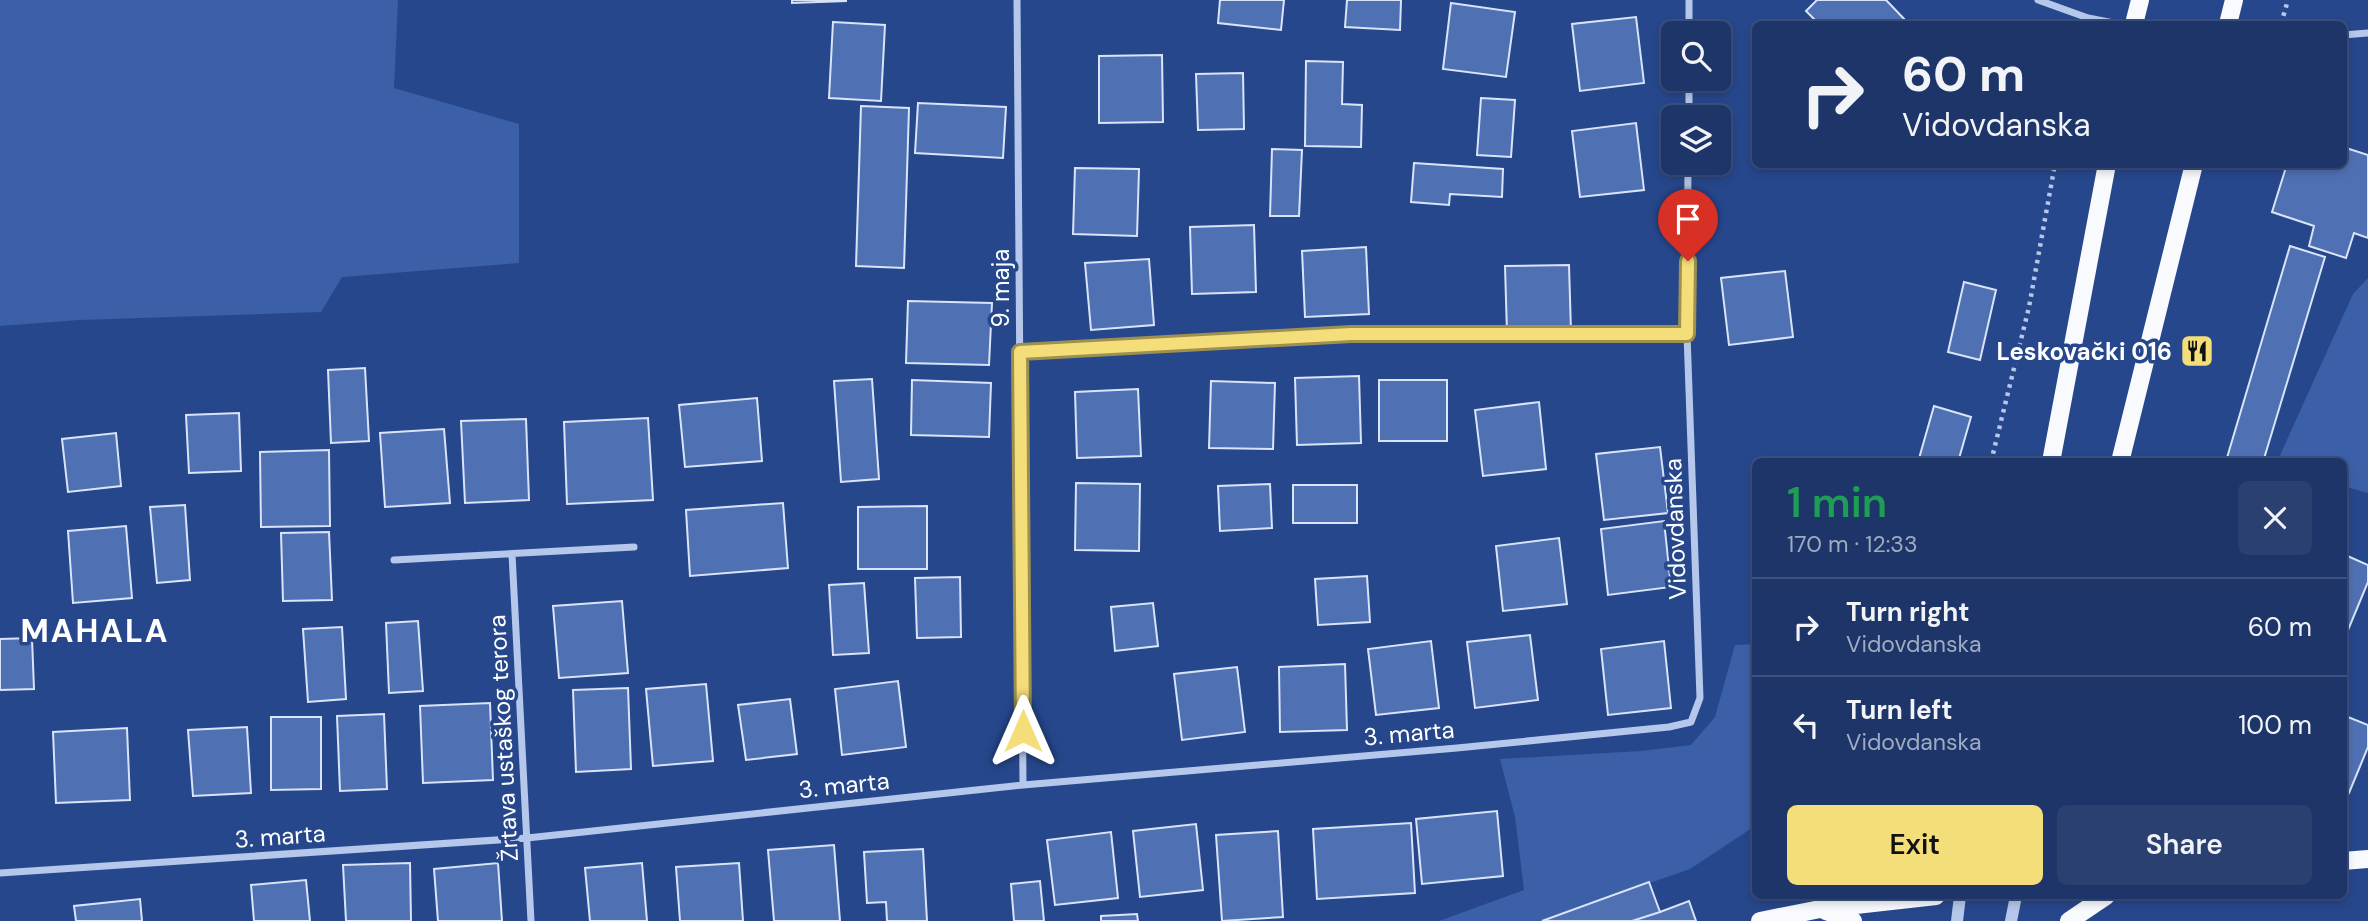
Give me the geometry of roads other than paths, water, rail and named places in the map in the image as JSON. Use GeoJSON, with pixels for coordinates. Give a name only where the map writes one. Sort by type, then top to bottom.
{"type":"FeatureCollection","features":[{"type":"Feature","properties":{"kind":"main road"},"geometry":{"type":"LineString","coordinates":[[2135,21],[2140,0]]}},
{"type":"Feature","properties":{"kind":"main road"},"geometry":{"type":"LineString","coordinates":[[2229,21],[2234,0]]}},
{"type":"Feature","properties":{"kind":"main road"},"geometry":{"type":"LineString","coordinates":[[2052,458],[2106,168]]}},
{"type":"Feature","properties":{"kind":"main road"},"geometry":{"type":"LineString","coordinates":[[2121,458],[2193,168]]}},
{"type":"Feature","properties":{"kind":"main road"},"geometry":{"type":"LineString","coordinates":[[2347,861],[2368,859]]}},
{"type":"Feature","properties":{"kind":"main road"},"geometry":{"type":"LineString","coordinates":[[1760,921],[1826,902],[1881,899]]}},
{"type":"Feature","properties":{"kind":"main road"},"geometry":{"type":"LineString","coordinates":[[2069,921],[2102,899]]}},
{"type":"Feature","properties":{"kind":"main road"},"geometry":{"type":"LineString","coordinates":[[1826,902],[1853,921]]}},
{"type":"Feature","properties":{"kind":"street","name":"9. maja"},"geometry":{"type":"LineString","coordinates":[[1017,0],[1023,785]]}},
{"type":"Feature","properties":{"kind":"street"},"geometry":{"type":"LineString","coordinates":[[1689,0],[1689,21]]}},
{"type":"Feature","properties":{"kind":"street"},"geometry":{"type":"LineString","coordinates":[[2038,0],[2104,21]]}},
{"type":"Feature","properties":{"kind":"street"},"geometry":{"type":"LineString","coordinates":[[2347,35],[2368,33]]}},
{"type":"Feature","properties":{"kind":"street","name":"Vidovdanska"},"geometry":{"type":"LineString","coordinates":[[1688,175],[1687,334],[1700,698],[1691,722]]}},
{"type":"Feature","properties":{"kind":"street"},"geometry":{"type":"LineString","coordinates":[[1020,352],[1351,334],[1687,334]]}},
{"type":"Feature","properties":{"kind":"street"},"geometry":{"type":"LineString","coordinates":[[394,561],[634,547]]}},
{"type":"Feature","properties":{"kind":"street","name":"Žrtava ustaškog terora"},"geometry":{"type":"LineString","coordinates":[[512,554],[531,921]]}},
{"type":"Feature","properties":{"kind":"street","name":"3. marta"},"geometry":{"type":"LineString","coordinates":[[0,873],[527,838],[1023,785],[1470,747],[1669,727],[1691,722]]}},
{"type":"Feature","properties":{"kind":"street"},"geometry":{"type":"LineString","coordinates":[[1957,921],[1961,899]]}},
{"type":"Feature","properties":{"kind":"street"},"geometry":{"type":"LineString","coordinates":[[2011,921],[2015,899]]}},
{"type":"Feature","properties":{"kind":"place","name":"Leskovački 016"},"geometry":{"type":"Point","coordinates":[2197,351]}},
{"type":"Feature","properties":{"kind":"district","name":"MAHALA"},"geometry":{"type":"Point","coordinates":[95,631]}}]}
